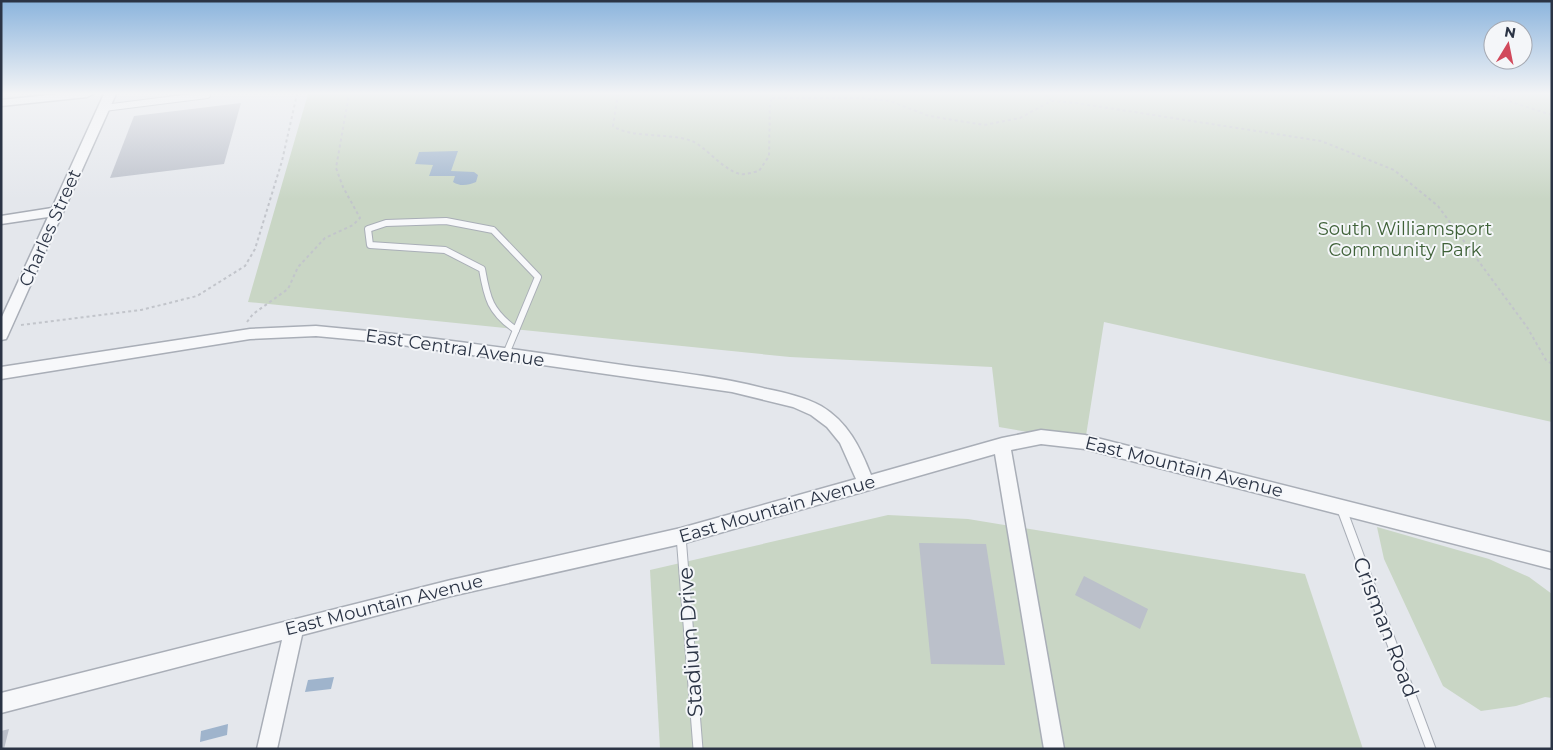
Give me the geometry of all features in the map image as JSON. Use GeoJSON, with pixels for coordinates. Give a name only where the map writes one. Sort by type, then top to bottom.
{"type":"FeatureCollection","features":[{"type":"Feature","properties":{"kind":"street","name":"Charles Street"},"geometry":{"type":"LineString","coordinates":[[3,331],[94,129]]}},
{"type":"Feature","properties":{"kind":"street"},"geometry":{"type":"LineString","coordinates":[[1,220],[56,212]]}},
{"type":"Feature","properties":{"kind":"street","name":"East Central Avenue"},"geometry":{"type":"LineString","coordinates":[[1,373],[236,337],[288,331],[336,332],[732,386],[797,402],[816,411],[832,423],[846,438],[855,454],[866,483]]}},
{"type":"Feature","properties":{"kind":"street","name":"East Mountain Avenue"},"geometry":{"type":"LineString","coordinates":[[1,703],[451,588],[682,536],[1002,445],[1041,437],[1085,442],[1552,561]]}},
{"type":"Feature","properties":{"kind":"street"},"geometry":{"type":"LineString","coordinates":[[1002,445],[1054,749]]}},
{"type":"Feature","properties":{"kind":"street"},"geometry":{"type":"LineString","coordinates":[[267,749],[294,627]]}},
{"type":"Feature","properties":{"kind":"lane"},"geometry":{"type":"LineString","coordinates":[[506,354],[516,330],[538,277],[493,230],[446,221],[386,223],[368,229],[370,245],[445,250],[482,269],[487,298],[503,321],[516,330]]}},
{"type":"Feature","properties":{"kind":"lane","name":"Crisman Road"},"geometry":{"type":"LineString","coordinates":[[1341,507],[1431,749]]}},
{"type":"Feature","properties":{"kind":"lane","name":"Stadium Drive"},"geometry":{"type":"LineString","coordinates":[[682,536],[698,749]]}},
{"type":"Feature","properties":{"kind":"path"},"geometry":{"type":"LineString","coordinates":[[3,331],[140,310],[197,296],[245,266],[255,249],[282,161],[289,129]]}},
{"type":"Feature","properties":{"kind":"path"},"geometry":{"type":"LineString","coordinates":[[236,337],[253,314],[288,289],[298,267],[325,238],[353,225],[360,218],[347,194],[336,166],[342,129]]}},
{"type":"Feature","properties":{"kind":"path"},"geometry":{"type":"LineString","coordinates":[[618,129],[622,132],[669,135],[694,142],[713,158],[740,174],[759,171],[769,156],[770,129]]}},
{"type":"Feature","properties":{"kind":"path"},"geometry":{"type":"LineString","coordinates":[[1246,129],[1321,141],[1394,170],[1438,206],[1527,327],[1546,360],[1552,364]]}},
{"type":"Feature","properties":{"kind":"green space","name":"South Williamsport Community Park"},"geometry":{"type":"Polygon","coordinates":[[[298,129],[1552,129],[1552,422],[1104,322],[1085,442],[999,427],[992,367],[790,357],[248,302],[298,129]]]}},
{"type":"Feature","properties":{"kind":"green space"},"geometry":{"type":"Polygon","coordinates":[[[888,515],[968,519],[1305,574],[1363,749],[660,749],[650,570],[888,515]]]}},
{"type":"Feature","properties":{"kind":"green space"},"geometry":{"type":"Polygon","coordinates":[[[1377,527],[1489,559],[1529,577],[1552,594],[1552,698],[1545,697],[1516,706],[1481,711],[1443,686],[1384,559],[1377,527]]]}},
{"type":"Feature","properties":{"kind":"water"},"geometry":{"type":"Polygon","coordinates":[[[458,151],[451,171],[474,172],[478,175],[476,182],[467,185],[456,184],[453,182],[455,176],[429,176],[433,165],[415,164],[419,152],[458,151]]]}},
{"type":"Feature","properties":{"kind":"water"},"geometry":{"type":"Polygon","coordinates":[[[334,677],[331,689],[305,692],[308,680],[334,677]]]}},
{"type":"Feature","properties":{"kind":"water"},"geometry":{"type":"Polygon","coordinates":[[[228,724],[227,735],[200,742],[201,731],[228,724]]]}},
{"type":"Feature","properties":{"kind":"building"},"geometry":{"type":"Polygon","coordinates":[[[129,129],[234,129],[224,164],[110,178],[129,129]]]}},
{"type":"Feature","properties":{"kind":"building"},"geometry":{"type":"Polygon","coordinates":[[[919,543],[986,544],[1005,665],[931,664],[919,543]]]}},
{"type":"Feature","properties":{"kind":"building"},"geometry":{"type":"Polygon","coordinates":[[[1084,576],[1148,609],[1140,629],[1075,595],[1084,576]]]}},
{"type":"Feature","properties":{"kind":"building"},"geometry":{"type":"Polygon","coordinates":[[[9,729],[4,749],[1,749],[1,731],[9,729]]]}}]}
